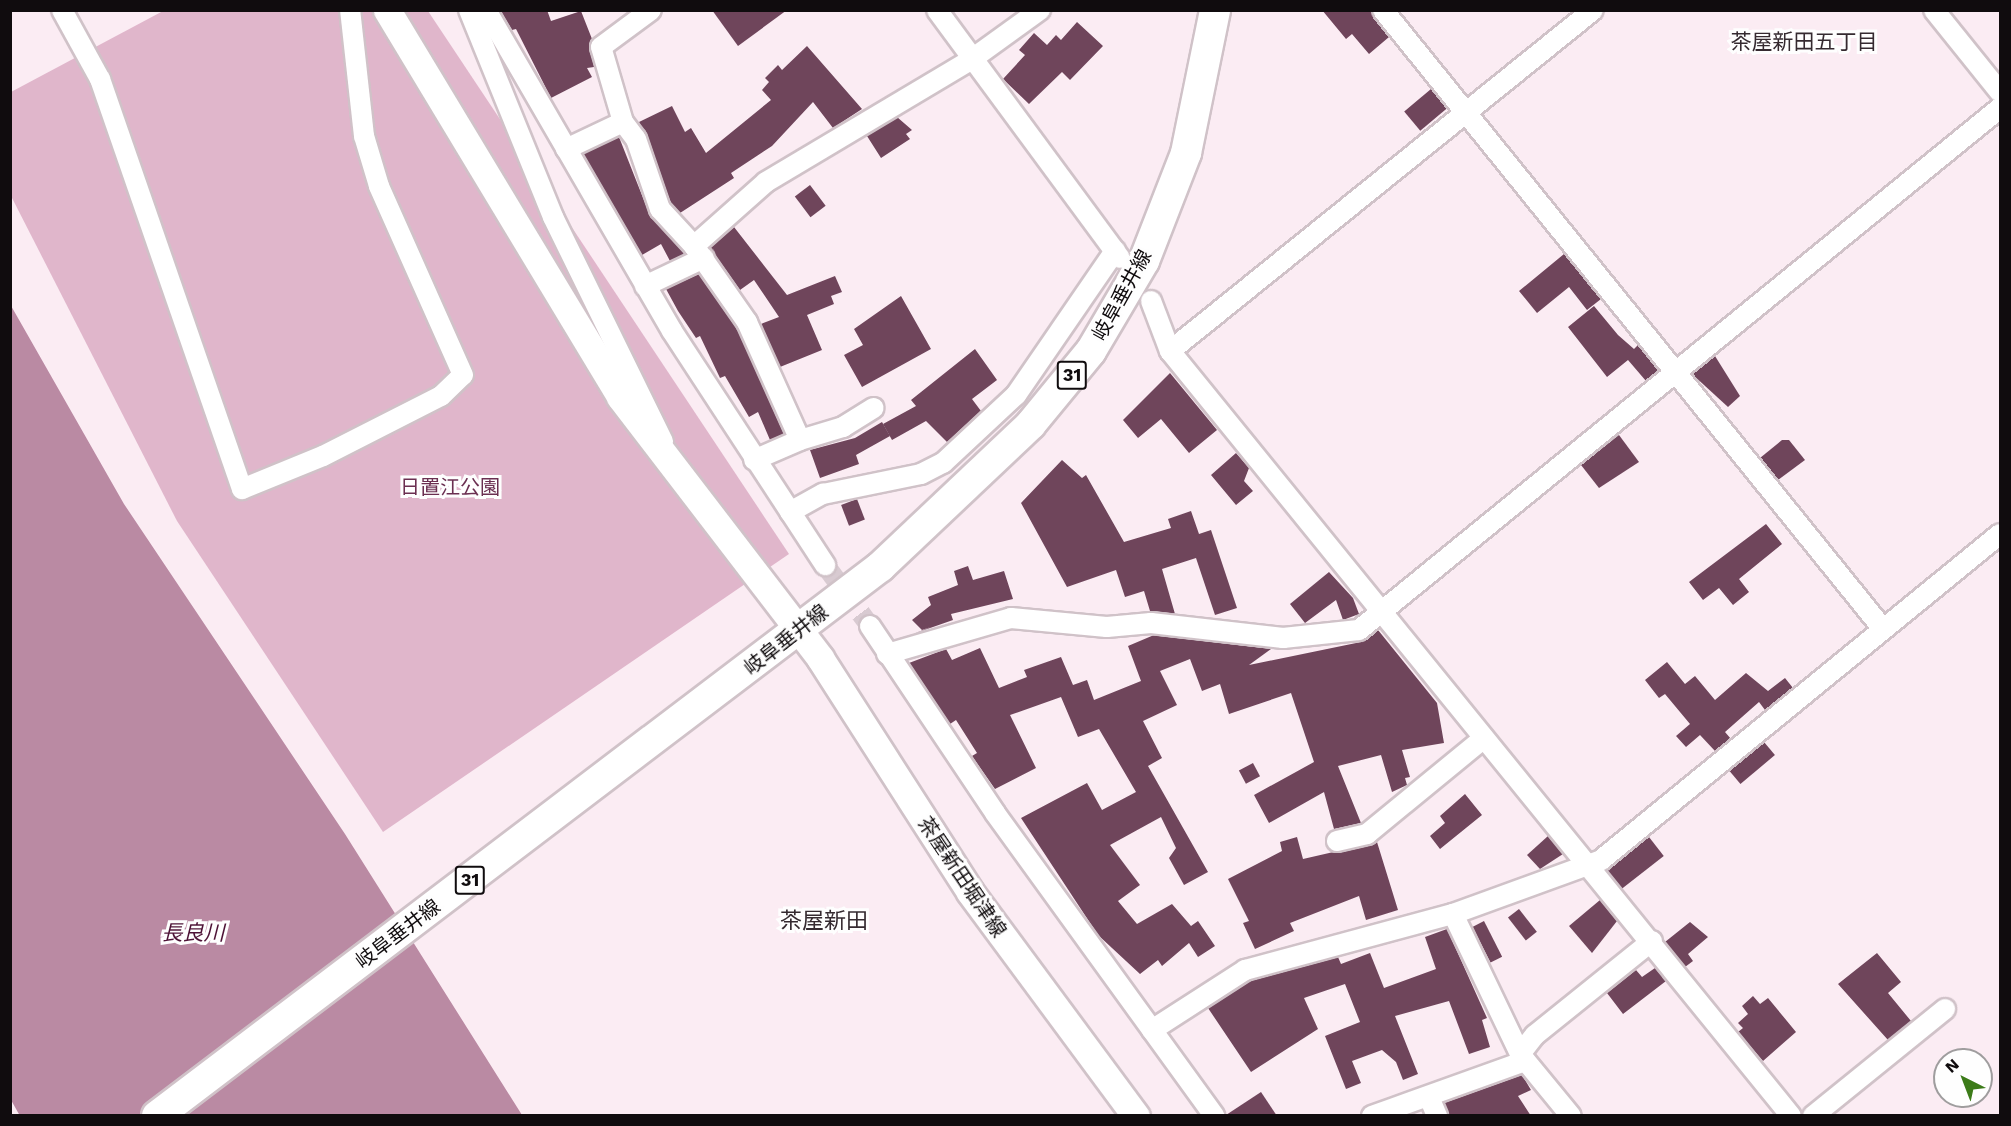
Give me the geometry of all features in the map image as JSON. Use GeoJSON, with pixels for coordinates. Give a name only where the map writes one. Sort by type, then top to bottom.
{"type":"FeatureCollection","features":[{"type":"Feature","properties":{"kind":"main road","name":"岐阜垂井線"},"geometry":{"type":"LineString","coordinates":[[157,1116],[790,638],[941,513],[1031,424],[1091,351],[1144,261],[1175,187],[1198,104],[1215,10]]}},
{"type":"Feature","properties":{"kind":"street"},"geometry":{"type":"LineString","coordinates":[[62,10],[100,79],[242,489],[323,456],[441,396],[463,375],[373,166],[364,136],[350,10]]}},
{"type":"Feature","properties":{"kind":"street","name":"茶屋新田堀津線"},"geometry":{"type":"LineString","coordinates":[[387,10],[548,283],[678,478],[970,892],[1136,1116]]}},
{"type":"Feature","properties":{"kind":"street"},"geometry":{"type":"LineString","coordinates":[[469,10],[553,218],[678,478]]}},
{"type":"Feature","properties":{"kind":"street"},"geometry":{"type":"LineString","coordinates":[[486,10],[645,286],[754,460],[825,565]]}},
{"type":"Feature","properties":{"kind":"street"},"geometry":{"type":"LineString","coordinates":[[651,10],[601,47],[623,122],[636,139],[660,209],[699,252],[747,322],[800,440]]}},
{"type":"Feature","properties":{"kind":"street"},"geometry":{"type":"LineString","coordinates":[[790,512],[823,494],[921,474],[944,463],[988,424],[1042,364],[1117,255],[937,10]]}},
{"type":"Feature","properties":{"kind":"street"},"geometry":{"type":"LineString","coordinates":[[645,286],[699,252],[766,182],[972,59],[1040,10]]}},
{"type":"Feature","properties":{"kind":"street"},"geometry":{"type":"LineString","coordinates":[[1383,10],[1677,371],[1883,629]]}},
{"type":"Feature","properties":{"kind":"street"},"geometry":{"type":"LineString","coordinates":[[1170,351],[1593,10]]}},
{"type":"Feature","properties":{"kind":"street"},"geometry":{"type":"LineString","coordinates":[[1934,10],[2001,92]]}},
{"type":"Feature","properties":{"kind":"street"},"geometry":{"type":"LineString","coordinates":[[887,654],[1011,618],[1107,627],[1151,622],[1283,638],[1359,630],[2001,108]]}},
{"type":"Feature","properties":{"kind":"street"},"geometry":{"type":"LineString","coordinates":[[566,149],[623,122]]}},
{"type":"Feature","properties":{"kind":"street"},"geometry":{"type":"LineString","coordinates":[[1151,301],[1170,351],[1652,941],[1791,1116]]}},
{"type":"Feature","properties":{"kind":"street"},"geometry":{"type":"LineString","coordinates":[[754,460],[800,440],[843,427],[873,408]]}},
{"type":"Feature","properties":{"kind":"street"},"geometry":{"type":"LineString","coordinates":[[1152,1030],[1245,970],[1453,914],[1589,866],[2001,534]]}},
{"type":"Feature","properties":{"kind":"street"},"geometry":{"type":"LineString","coordinates":[[870,626],[887,654],[1214,1116]]}},
{"type":"Feature","properties":{"kind":"street"},"geometry":{"type":"LineString","coordinates":[[1337,841],[1366,834],[1484,738]]}},
{"type":"Feature","properties":{"kind":"street"},"geometry":{"type":"LineString","coordinates":[[1453,914],[1523,1058],[1571,1116]]}},
{"type":"Feature","properties":{"kind":"street"},"geometry":{"type":"LineString","coordinates":[[1372,1116],[1523,1058],[1535,1035],[1652,941]]}},
{"type":"Feature","properties":{"kind":"street"},"geometry":{"type":"LineString","coordinates":[[1812,1116],[1945,1009]]}},
{"type":"Feature","properties":{"kind":"street"},"geometry":{"type":"LineString","coordinates":[[1429,1096],[1437,1116]]}},
{"type":"Feature","properties":{"kind":"green space","name":"日置江公園"},"geometry":{"type":"Polygon","coordinates":[[[163,11],[428,11],[789,554],[383,832],[177,521],[11,196],[11,92],[163,11]]]}},
{"type":"Feature","properties":{"kind":"water","name":"長良川"},"geometry":{"type":"Polygon","coordinates":[[[10,304],[124,504],[345,834],[522,1115],[20,1116],[11,1100],[10,304]]]}},
{"type":"Feature","properties":{"kind":"building"},"geometry":{"type":"Polygon","coordinates":[[[500,10],[547,10],[551,21],[581,11],[592,39],[594,67],[587,68],[592,77],[551,98],[516,29],[512,30],[500,10]]]}},
{"type":"Feature","properties":{"kind":"building"},"geometry":{"type":"Polygon","coordinates":[[[712,10],[787,10],[738,46],[712,10]]]}},
{"type":"Feature","properties":{"kind":"building"},"geometry":{"type":"Polygon","coordinates":[[[1322,10],[1371,10],[1389,37],[1369,54],[1352,34],[1346,39],[1322,10]]]}},
{"type":"Feature","properties":{"kind":"building"},"geometry":{"type":"Polygon","coordinates":[[[1077,22],[1103,46],[1070,80],[1062,72],[1029,104],[1003,79],[1025,55],[1019,50],[1034,33],[1047,45],[1056,35],[1061,40],[1077,22]]]}},
{"type":"Feature","properties":{"kind":"building"},"geometry":{"type":"Polygon","coordinates":[[[807,46],[862,109],[833,128],[813,102],[772,146],[731,173],[734,178],[680,213],[671,203],[639,122],[672,106],[685,132],[691,128],[706,153],[771,100],[762,90],[769,82],[765,78],[778,65],[782,70],[807,46]]]}},
{"type":"Feature","properties":{"kind":"building"},"geometry":{"type":"Polygon","coordinates":[[[1431,89],[1447,108],[1420,131],[1404,111],[1431,89]]]}},
{"type":"Feature","properties":{"kind":"building"},"geometry":{"type":"Polygon","coordinates":[[[897,117],[912,130],[906,134],[910,139],[881,158],[867,136],[897,117]]]}},
{"type":"Feature","properties":{"kind":"building"},"geometry":{"type":"Polygon","coordinates":[[[619,137],[649,213],[685,254],[670,261],[661,244],[642,255],[583,154],[619,137]]]}},
{"type":"Feature","properties":{"kind":"building"},"geometry":{"type":"Polygon","coordinates":[[[810,185],[826,206],[810,217],[795,196],[810,185]]]}},
{"type":"Feature","properties":{"kind":"building"},"geometry":{"type":"Polygon","coordinates":[[[734,227],[787,295],[835,276],[842,292],[831,296],[834,304],[807,315],[822,350],[780,367],[761,324],[779,317],[754,280],[740,290],[710,248],[734,227]]]}},
{"type":"Feature","properties":{"kind":"building"},"geometry":{"type":"Polygon","coordinates":[[[1564,254],[1601,299],[1587,310],[1569,287],[1537,313],[1519,291],[1564,254]]]}},
{"type":"Feature","properties":{"kind":"building"},"geometry":{"type":"Polygon","coordinates":[[[699,274],[737,328],[784,434],[770,440],[758,412],[749,417],[725,376],[720,378],[700,336],[696,338],[666,289],[699,274]]]}},
{"type":"Feature","properties":{"kind":"building"},"geometry":{"type":"Polygon","coordinates":[[[901,296],[931,349],[862,387],[844,355],[863,345],[854,329],[901,296]]]}},
{"type":"Feature","properties":{"kind":"building"},"geometry":{"type":"Polygon","coordinates":[[[1594,306],[1618,335],[1634,349],[1638,345],[1659,370],[1646,381],[1628,360],[1607,377],[1568,327],[1594,306]]]}},
{"type":"Feature","properties":{"kind":"building"},"geometry":{"type":"Polygon","coordinates":[[[975,349],[997,380],[972,399],[981,411],[947,442],[926,421],[892,440],[883,424],[916,406],[911,400],[975,349]]]}},
{"type":"Feature","properties":{"kind":"building"},"geometry":{"type":"Polygon","coordinates":[[[1715,356],[1740,396],[1728,407],[1692,374],[1715,356]]]}},
{"type":"Feature","properties":{"kind":"building"},"geometry":{"type":"Polygon","coordinates":[[[1170,373],[1217,430],[1189,453],[1161,419],[1138,438],[1123,420],[1170,373]]]}},
{"type":"Feature","properties":{"kind":"building"},"geometry":{"type":"Polygon","coordinates":[[[882,422],[890,436],[856,455],[859,464],[820,478],[810,450],[855,438],[882,422]]]}},
{"type":"Feature","properties":{"kind":"building"},"geometry":{"type":"Polygon","coordinates":[[[1619,435],[1639,462],[1599,488],[1581,465],[1619,435]]]}},
{"type":"Feature","properties":{"kind":"building"},"geometry":{"type":"Polygon","coordinates":[[[1782,440],[1789,440],[1805,460],[1778,480],[1760,458],[1782,440]]]}},
{"type":"Feature","properties":{"kind":"building"},"geometry":{"type":"Polygon","coordinates":[[[1236,453],[1249,468],[1244,481],[1253,491],[1236,505],[1211,475],[1236,453]]]}},
{"type":"Feature","properties":{"kind":"building"},"geometry":{"type":"Polygon","coordinates":[[[1062,460],[1082,478],[1086,475],[1124,542],[1171,528],[1168,519],[1191,511],[1199,534],[1211,530],[1237,608],[1215,615],[1196,558],[1162,569],[1175,614],[1150,611],[1144,591],[1125,597],[1116,570],[1067,587],[1021,503],[1062,460]]]}},
{"type":"Feature","properties":{"kind":"building"},"geometry":{"type":"Polygon","coordinates":[[[857,499],[865,520],[849,526],[841,505],[857,499]]]}},
{"type":"Feature","properties":{"kind":"building"},"geometry":{"type":"Polygon","coordinates":[[[1766,524],[1782,544],[1739,579],[1749,592],[1733,605],[1719,588],[1703,600],[1689,582],[1766,524]]]}},
{"type":"Feature","properties":{"kind":"building"},"geometry":{"type":"Polygon","coordinates":[[[968,566],[973,580],[1004,571],[1013,599],[951,614],[953,620],[913,634],[931,627],[922,630],[912,620],[931,605],[928,597],[958,585],[954,571],[968,566]]]}},
{"type":"Feature","properties":{"kind":"building"},"geometry":{"type":"Polygon","coordinates":[[[1329,572],[1353,598],[1359,614],[1343,620],[1336,600],[1305,623],[1290,604],[1329,572]]]}},
{"type":"Feature","properties":{"kind":"building"},"geometry":{"type":"Polygon","coordinates":[[[1378,630],[1437,703],[1444,743],[1402,750],[1410,777],[1405,778],[1407,785],[1392,792],[1381,755],[1338,766],[1361,823],[1334,829],[1324,792],[1269,823],[1254,795],[1314,762],[1291,693],[1229,714],[1220,684],[1202,691],[1190,659],[1160,671],[1177,705],[1143,721],[1162,758],[1148,766],[1208,872],[1184,885],[1169,858],[1176,848],[1161,817],[1110,845],[1140,885],[1118,901],[1137,924],[1172,904],[1191,926],[1198,921],[1215,946],[1198,957],[1189,943],[1162,966],[1158,960],[1140,974],[1098,935],[1021,818],[1087,783],[1102,810],[1136,792],[1099,729],[1078,737],[1061,697],[1010,715],[1036,768],[995,789],[972,756],[977,753],[956,720],[950,724],[909,663],[946,649],[952,660],[980,648],[999,688],[1027,677],[1024,670],[1061,657],[1073,685],[1087,680],[1094,700],[1141,681],[1128,646],[1154,635],[1271,649],[1249,665],[1361,642],[1378,630]]]}},
{"type":"Feature","properties":{"kind":"building"},"geometry":{"type":"Polygon","coordinates":[[[1667,662],[1685,684],[1695,676],[1715,700],[1746,673],[1768,691],[1785,678],[1793,688],[1765,710],[1759,702],[1725,732],[1731,739],[1715,751],[1700,735],[1686,747],[1676,736],[1690,724],[1665,694],[1659,698],[1645,680],[1667,662]]]}},
{"type":"Feature","properties":{"kind":"building"},"geometry":{"type":"Polygon","coordinates":[[[1764,742],[1775,755],[1740,784],[1730,771],[1764,742]]]}},
{"type":"Feature","properties":{"kind":"building"},"geometry":{"type":"Polygon","coordinates":[[[1253,763],[1260,776],[1246,784],[1239,771],[1253,763]]]}},
{"type":"Feature","properties":{"kind":"building"},"geometry":{"type":"Polygon","coordinates":[[[1465,794],[1482,815],[1440,849],[1430,836],[1445,823],[1440,816],[1465,794]]]}},
{"type":"Feature","properties":{"kind":"building"},"geometry":{"type":"Polygon","coordinates":[[[1548,836],[1563,854],[1540,869],[1527,855],[1548,836]]]}},
{"type":"Feature","properties":{"kind":"building"},"geometry":{"type":"Polygon","coordinates":[[[1297,837],[1303,859],[1377,842],[1398,910],[1366,920],[1359,896],[1290,923],[1294,931],[1255,949],[1243,923],[1249,921],[1228,879],[1282,851],[1280,842],[1297,837]]]}},
{"type":"Feature","properties":{"kind":"building"},"geometry":{"type":"Polygon","coordinates":[[[1649,837],[1664,856],[1621,889],[1606,870],[1649,837]]]}},
{"type":"Feature","properties":{"kind":"building"},"geometry":{"type":"Polygon","coordinates":[[[1600,900],[1617,921],[1592,953],[1569,926],[1600,900]]]}},
{"type":"Feature","properties":{"kind":"building"},"geometry":{"type":"Polygon","coordinates":[[[1519,909],[1537,932],[1526,940],[1508,918],[1519,909]]]}},
{"type":"Feature","properties":{"kind":"building"},"geometry":{"type":"Polygon","coordinates":[[[1484,921],[1502,957],[1491,963],[1472,927],[1484,921]]]}},
{"type":"Feature","properties":{"kind":"building"},"geometry":{"type":"Polygon","coordinates":[[[1690,922],[1708,937],[1688,954],[1693,961],[1685,967],[1665,942],[1690,922]]]}},
{"type":"Feature","properties":{"kind":"building"},"geometry":{"type":"Polygon","coordinates":[[[1447,929],[1487,1018],[1482,1020],[1490,1047],[1469,1054],[1449,1001],[1395,1016],[1418,1074],[1403,1080],[1396,1062],[1382,1050],[1352,1061],[1361,1083],[1346,1089],[1325,1036],[1360,1022],[1345,984],[1304,998],[1318,1029],[1251,1072],[1208,1008],[1250,981],[1338,957],[1341,964],[1370,953],[1384,988],[1436,969],[1425,937],[1447,929]]]}},
{"type":"Feature","properties":{"kind":"building"},"geometry":{"type":"Polygon","coordinates":[[[1877,953],[1901,982],[1888,993],[1911,1021],[1888,1040],[1838,984],[1877,953]]]}},
{"type":"Feature","properties":{"kind":"building"},"geometry":{"type":"Polygon","coordinates":[[[1655,968],[1666,981],[1623,1014],[1607,993],[1636,970],[1642,977],[1655,968]]]}},
{"type":"Feature","properties":{"kind":"building"},"geometry":{"type":"Polygon","coordinates":[[[1753,996],[1760,1004],[1768,998],[1796,1032],[1763,1061],[1738,1032],[1743,1028],[1738,1023],[1748,1014],[1742,1006],[1753,996]]]}},
{"type":"Feature","properties":{"kind":"building"},"geometry":{"type":"Polygon","coordinates":[[[1522,1075],[1531,1090],[1518,1096],[1531,1116],[1449,1116],[1444,1103],[1522,1075]]]}},
{"type":"Feature","properties":{"kind":"building"},"geometry":{"type":"Polygon","coordinates":[[[1261,1092],[1277,1116],[1226,1116],[1226,1115],[1261,1092]]]}},
{"type":"Feature","properties":{"kind":"tunnel"},"geometry":{"type":"LineString","coordinates":[[825,565],[870,626]]}},
{"type":"Feature","properties":{"kind":"district","name":"茶屋新田五丁目"},"geometry":{"type":"Point","coordinates":[1804,42]}},
{"type":"Feature","properties":{"kind":"district","name":"茶屋新田"},"geometry":{"type":"Point","coordinates":[824,921]}}]}
